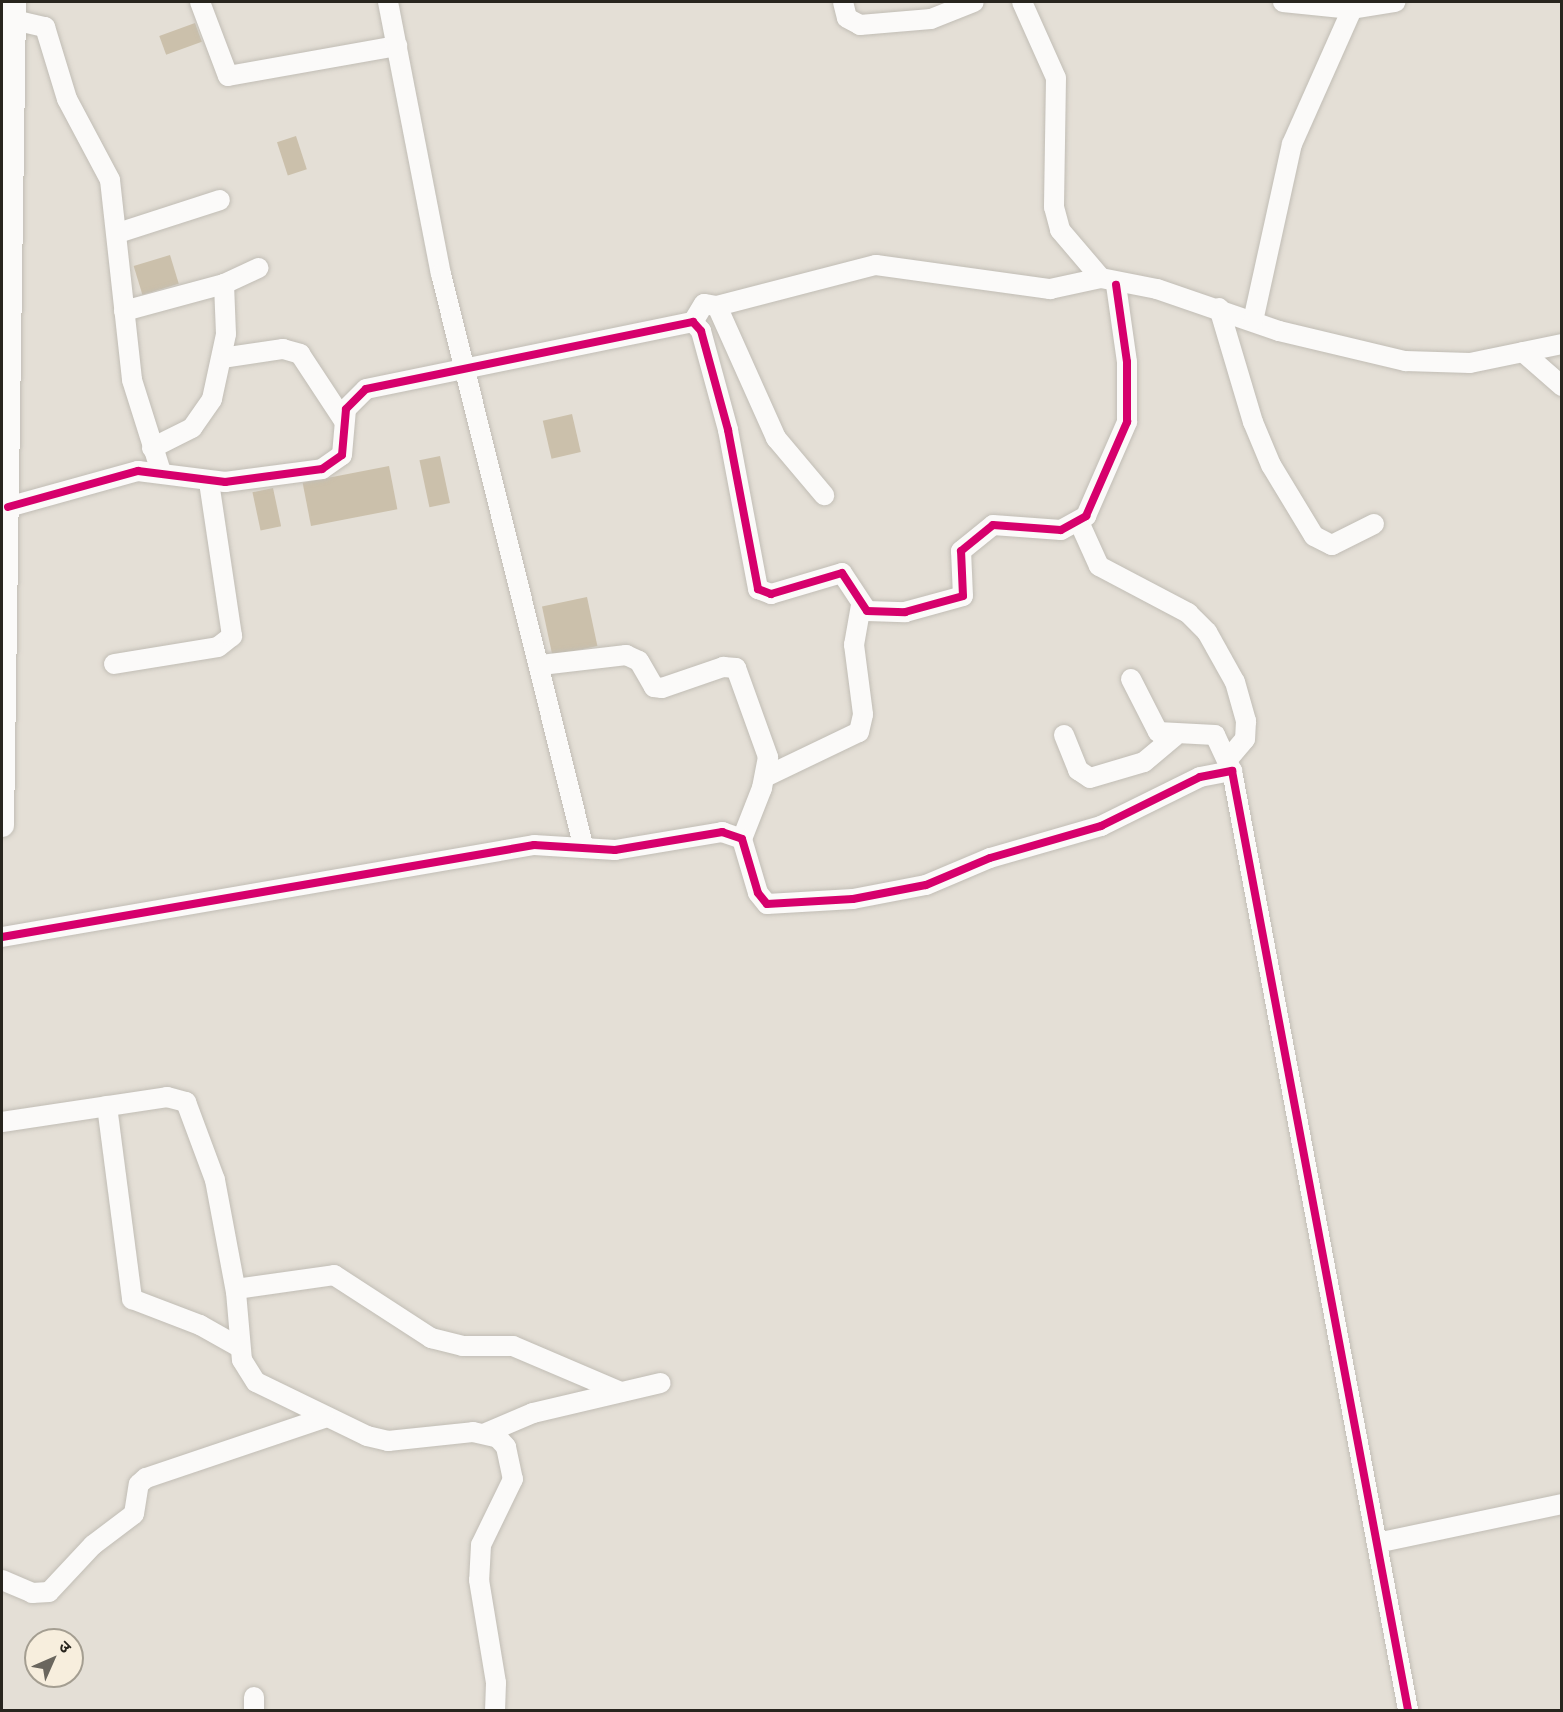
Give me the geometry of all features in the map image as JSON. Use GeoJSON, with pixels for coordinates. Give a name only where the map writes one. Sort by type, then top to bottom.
{"type":"FeatureCollection","features":[{"type":"Feature","properties":{"kind":"street"},"geometry":{"type":"LineString","coordinates":[[200,2],[228,76],[397,46]]}},
{"type":"Feature","properties":{"kind":"street"},"geometry":{"type":"LineString","coordinates":[[388,2],[464,367],[541,664],[583,845]]}},
{"type":"Feature","properties":{"kind":"street"},"geometry":{"type":"LineString","coordinates":[[843,2],[847,18],[860,25],[930,18],[974,2]]}},
{"type":"Feature","properties":{"kind":"street"},"geometry":{"type":"LineString","coordinates":[[861,606],[892,614],[963,596],[962,551],[993,525],[1060,530],[1080,524],[1119,450],[1127,422],[1128,362],[1108,282],[1060,230],[1054,207],[1056,78],[1022,2]]}},
{"type":"Feature","properties":{"kind":"street"},"geometry":{"type":"LineString","coordinates":[[1283,2],[1352,9],[1395,2]]}},
{"type":"Feature","properties":{"kind":"street"},"geometry":{"type":"LineString","coordinates":[[1253,321],[1292,144],[1352,9]]}},
{"type":"Feature","properties":{"kind":"street"},"geometry":{"type":"LineString","coordinates":[[2,825],[4,595],[8,507],[7,218],[14,11],[45,27],[67,99],[110,180],[118,233],[132,380],[161,472]]}},
{"type":"Feature","properties":{"kind":"street"},"geometry":{"type":"LineString","coordinates":[[118,233],[220,200]]}},
{"type":"Feature","properties":{"kind":"street"},"geometry":{"type":"LineString","coordinates":[[8,507],[123,474],[161,472],[209,482],[333,466],[342,455],[344,422],[350,400],[366,388],[693,322],[704,304],[717,306],[876,265],[1050,289],[1108,282],[1157,289],[1253,321],[1439,365],[1562,344]]}},
{"type":"Feature","properties":{"kind":"street"},"geometry":{"type":"LineString","coordinates":[[124,310],[224,284],[258,268]]}},
{"type":"Feature","properties":{"kind":"street"},"geometry":{"type":"LineString","coordinates":[[152,448],[200,421],[212,399],[222,358],[224,284]]}},
{"type":"Feature","properties":{"kind":"street"},"geometry":{"type":"LineString","coordinates":[[717,306],[776,438],[824,495]]}},
{"type":"Feature","properties":{"kind":"street"},"geometry":{"type":"LineString","coordinates":[[1219,309],[1258,432],[1314,536],[1332,545],[1374,524]]}},
{"type":"Feature","properties":{"kind":"street"},"geometry":{"type":"LineString","coordinates":[[693,322],[701,331],[728,430],[755,584],[771,594],[842,573],[852,580],[861,606],[854,645],[863,714],[859,732],[765,777]]}},
{"type":"Feature","properties":{"kind":"street"},"geometry":{"type":"LineString","coordinates":[[222,358],[292,350],[308,363],[344,422]]}},
{"type":"Feature","properties":{"kind":"street"},"geometry":{"type":"LineString","coordinates":[[1523,352],[1562,386]]}},
{"type":"Feature","properties":{"kind":"street"},"geometry":{"type":"LineString","coordinates":[[114,664],[218,647],[232,636],[209,482]]}},
{"type":"Feature","properties":{"kind":"street"},"geometry":{"type":"LineString","coordinates":[[541,664],[626,655],[639,661],[654,687],[662,688],[723,667],[736,668],[761,730],[765,777],[742,839],[758,893],[767,904],[853,899],[926,885],[990,858],[1101,826],[1200,777],[1230,765],[1245,739],[1246,721],[1235,682],[1207,632],[1188,613],[1099,566],[1080,524]]}},
{"type":"Feature","properties":{"kind":"street"},"geometry":{"type":"LineString","coordinates":[[1131,679],[1151,724],[1158,732],[1175,735],[1215,735],[1230,765],[1408,1710]]}},
{"type":"Feature","properties":{"kind":"street"},"geometry":{"type":"LineString","coordinates":[[1064,735],[1078,770],[1090,778],[1144,762],[1175,735]]}},
{"type":"Feature","properties":{"kind":"street"},"geometry":{"type":"LineString","coordinates":[[2,938],[534,845],[583,845],[615,850],[722,832],[742,839]]}},
{"type":"Feature","properties":{"kind":"street"},"geometry":{"type":"LineString","coordinates":[[2,1122],[167,1097],[192,1109],[215,1180],[236,1289],[239,1347],[256,1383],[324,1418],[388,1441],[486,1433],[533,1413],[661,1383]]}},
{"type":"Feature","properties":{"kind":"street"},"geometry":{"type":"LineString","coordinates":[[107,1106],[132,1299],[200,1325],[239,1347]]}},
{"type":"Feature","properties":{"kind":"street"},"geometry":{"type":"LineString","coordinates":[[236,1289],[333,1275],[431,1338],[462,1346],[513,1346],[621,1392]]}},
{"type":"Feature","properties":{"kind":"street"},"geometry":{"type":"LineString","coordinates":[[2,1580],[32,1593],[49,1592],[93,1545],[134,1514],[139,1484],[146,1478],[324,1418]]}},
{"type":"Feature","properties":{"kind":"street"},"geometry":{"type":"LineString","coordinates":[[486,1433],[506,1447],[513,1479],[481,1545],[479,1580],[496,1683],[495,1710]]}},
{"type":"Feature","properties":{"kind":"street"},"geometry":{"type":"LineString","coordinates":[[1377,1543],[1562,1504]]}},
{"type":"Feature","properties":{"kind":"building"},"geometry":{"type":"Polygon","coordinates":[[[195,23],[202,42],[166,55],[159,36],[195,23]]]}},
{"type":"Feature","properties":{"kind":"building"},"geometry":{"type":"Polygon","coordinates":[[[296,136],[307,169],[288,175],[277,142],[296,136]]]}},
{"type":"Feature","properties":{"kind":"building"},"geometry":{"type":"Polygon","coordinates":[[[170,255],[179,284],[142,295],[134,266],[170,255]]]}},
{"type":"Feature","properties":{"kind":"building"},"geometry":{"type":"Polygon","coordinates":[[[572,414],[581,452],[552,459],[543,421],[572,414]]]}},
{"type":"Feature","properties":{"kind":"building"},"geometry":{"type":"Polygon","coordinates":[[[440,456],[450,503],[429,507],[419,460],[440,456]]]}},
{"type":"Feature","properties":{"kind":"building"},"geometry":{"type":"Polygon","coordinates":[[[389,466],[397,509],[311,526],[303,483],[389,466]]]}},
{"type":"Feature","properties":{"kind":"building"},"geometry":{"type":"Polygon","coordinates":[[[273,488],[281,526],[261,531],[252,492],[273,488]]]}},
{"type":"Feature","properties":{"kind":"building"},"geometry":{"type":"Polygon","coordinates":[[[587,597],[597,646],[552,655],[542,607],[587,597]]]}},
{"type":"Feature","properties":{"kind":"cycle path"},"geometry":{"type":"LineString","coordinates":[[8,507],[138,471],[225,482],[322,469],[342,455],[346,409],[366,389],[693,322],[701,331],[728,430],[758,589],[771,594],[842,573],[867,611],[905,612],[963,596],[961,551],[993,525],[1061,530],[1086,516],[1127,422],[1127,362],[1116,285]]}},
{"type":"Feature","properties":{"kind":"cycle path"},"geometry":{"type":"LineString","coordinates":[[2,937],[534,845],[615,850],[722,832],[742,839],[758,893],[767,904],[853,899],[926,885],[990,858],[1101,826],[1200,777],[1232,771],[1408,1710]]}}]}
